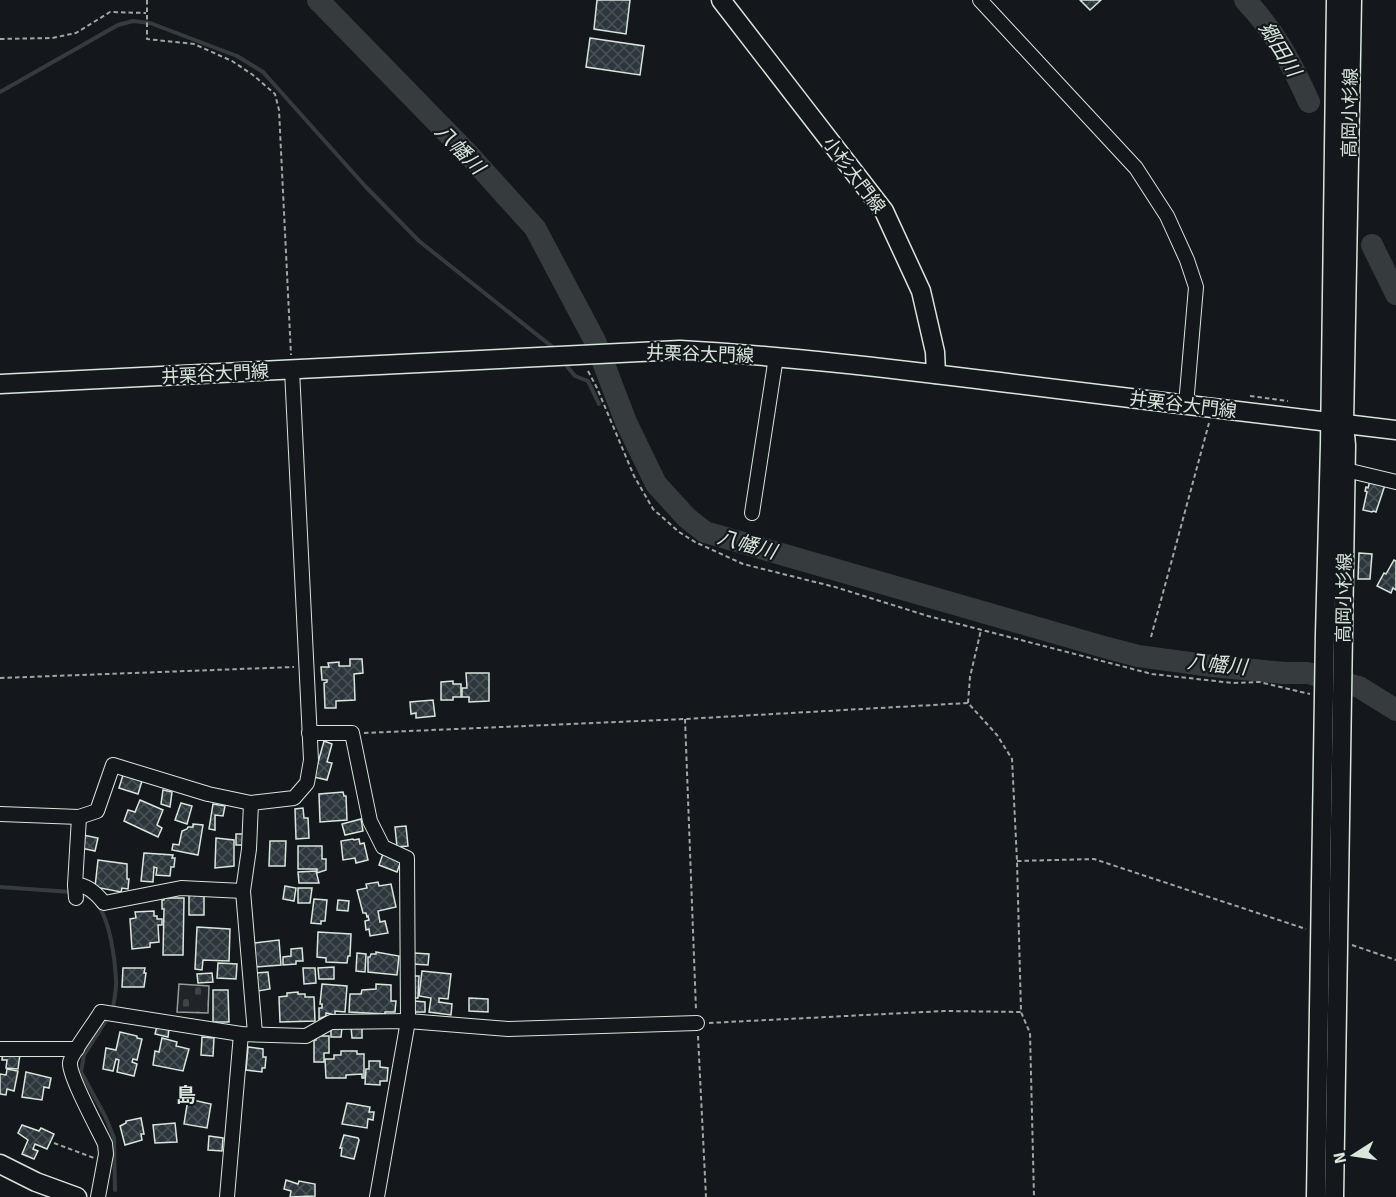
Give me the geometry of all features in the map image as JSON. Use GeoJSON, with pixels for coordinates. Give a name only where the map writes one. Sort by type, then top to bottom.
{"type":"FeatureCollection","features":[{"type":"Feature","properties":{"kind":"main road","name":"小杉大門線"},"geometry":{"type":"LineString","coordinates":[[721,0],[884,210],[921,291],[935,352],[936,374]]}},
{"type":"Feature","properties":{"kind":"main road","name":"高岡小杉線"},"geometry":{"type":"LineString","coordinates":[[1334,1197],[1346,470],[1346,445],[1337,423],[1336,0]]}},
{"type":"Feature","properties":{"kind":"main road","name":"高岡小杉線"},"geometry":{"type":"LineString","coordinates":[[1316,1197],[1320,934],[1352,0]]}},
{"type":"Feature","properties":{"kind":"main road","name":"井栗谷大門線"},"geometry":{"type":"LineString","coordinates":[[0,384],[680,350],[776,357],[936,374],[1396,430]]}},
{"type":"Feature","properties":{"kind":"main road"},"geometry":{"type":"LineString","coordinates":[[0,1164],[36,1182],[77,1197]]}},
{"type":"Feature","properties":{"kind":"street"},"geometry":{"type":"LineString","coordinates":[[980,0],[1136,168],[1167,216],[1187,260],[1196,287],[1186,405]]}},
{"type":"Feature","properties":{"kind":"street"},"geometry":{"type":"LineString","coordinates":[[752,513],[776,357]]}},
{"type":"Feature","properties":{"kind":"street"},"geometry":{"type":"LineString","coordinates":[[0,814],[79,817],[97,811],[113,765],[208,794],[251,803],[294,798],[307,783],[311,760],[292,370]]}},
{"type":"Feature","properties":{"kind":"street"},"geometry":{"type":"LineString","coordinates":[[1346,470],[1396,482]]}},
{"type":"Feature","properties":{"kind":"street"},"geometry":{"type":"LineString","coordinates":[[309,734],[352,734],[370,821],[383,847],[407,858],[408,1021],[377,1197]]}},
{"type":"Feature","properties":{"kind":"street"},"geometry":{"type":"LineString","coordinates":[[227,1197],[248,1033],[243,891],[249,849],[251,803]]}},
{"type":"Feature","properties":{"kind":"street"},"geometry":{"type":"LineString","coordinates":[[79,817],[76,892],[81,884],[97,894],[104,903],[181,888],[243,891]]}},
{"type":"Feature","properties":{"kind":"street"},"geometry":{"type":"LineString","coordinates":[[98,1197],[106,1154],[105,1144],[76,1086],[70,1063],[77,1048],[102,1012],[248,1033],[306,1036],[331,1022],[408,1021],[508,1029],[697,1023]]}},
{"type":"Feature","properties":{"kind":"street"},"geometry":{"type":"LineString","coordinates":[[0,1049],[77,1048]]}},
{"type":"Feature","properties":{"kind":"path"},"geometry":{"type":"LineString","coordinates":[[147,0],[147,39],[194,44],[232,61],[275,94],[279,110],[292,370]]}},
{"type":"Feature","properties":{"kind":"path"},"geometry":{"type":"LineString","coordinates":[[0,39],[52,38],[76,33],[110,12],[147,13]]}},
{"type":"Feature","properties":{"kind":"path"},"geometry":{"type":"LineString","coordinates":[[579,355],[597,388],[639,484],[653,509],[679,532],[695,542],[743,564],[835,587],[928,616],[1152,674],[1233,683],[1259,682],[1315,695]]}},
{"type":"Feature","properties":{"kind":"path"},"geometry":{"type":"LineString","coordinates":[[1250,396],[1297,402]]}},
{"type":"Feature","properties":{"kind":"path"},"geometry":{"type":"LineString","coordinates":[[1151,637],[1213,408]]}},
{"type":"Feature","properties":{"kind":"path"},"geometry":{"type":"LineString","coordinates":[[981,630],[970,677],[968,703],[997,735],[1012,759],[1021,1012],[1030,1033],[1034,1197]]}},
{"type":"Feature","properties":{"kind":"path"},"geometry":{"type":"LineString","coordinates":[[0,678],[306,667]]}},
{"type":"Feature","properties":{"kind":"path"},"geometry":{"type":"LineString","coordinates":[[352,734],[968,703]]}},
{"type":"Feature","properties":{"kind":"path"},"geometry":{"type":"LineString","coordinates":[[685,719],[706,1197]]}},
{"type":"Feature","properties":{"kind":"path"},"geometry":{"type":"LineString","coordinates":[[1017,861],[1094,859],[1320,934]]}},
{"type":"Feature","properties":{"kind":"path"},"geometry":{"type":"LineString","coordinates":[[1338,941],[1396,960]]}},
{"type":"Feature","properties":{"kind":"path"},"geometry":{"type":"LineString","coordinates":[[697,1023],[944,1011],[1021,1012]]}},
{"type":"Feature","properties":{"kind":"path"},"geometry":{"type":"LineString","coordinates":[[54,1143],[104,1163]]}},
{"type":"Feature","properties":{"kind":"green space"},"geometry":{"type":"Polygon","coordinates":[[[179,984],[209,986],[208,1013],[177,1012],[179,984]]]}},
{"type":"Feature","properties":{"kind":"building"},"geometry":{"type":"Polygon","coordinates":[[[597,0],[630,0],[626,34],[594,29],[597,0]]]}},
{"type":"Feature","properties":{"kind":"building"},"geometry":{"type":"Polygon","coordinates":[[[1080,0],[1101,0],[1090,10],[1080,0]]]}},
{"type":"Feature","properties":{"kind":"building"},"geometry":{"type":"Polygon","coordinates":[[[590,38],[644,46],[640,75],[586,67],[590,38]]]}},
{"type":"Feature","properties":{"kind":"building"},"geometry":{"type":"Polygon","coordinates":[[[1370,481],[1385,485],[1376,512],[1363,510],[1367,492],[1365,491],[1370,481]]]}},
{"type":"Feature","properties":{"kind":"building"},"geometry":{"type":"Polygon","coordinates":[[[1359,553],[1372,554],[1370,579],[1358,579],[1359,553]]]}},
{"type":"Feature","properties":{"kind":"building"},"geometry":{"type":"Polygon","coordinates":[[[1394,560],[1396,561],[1396,590],[1393,588],[1391,593],[1377,586],[1394,560]]]}},
{"type":"Feature","properties":{"kind":"building"},"geometry":{"type":"Polygon","coordinates":[[[350,659],[362,659],[363,673],[354,674],[355,700],[336,701],[336,708],[325,708],[324,683],[327,680],[322,680],[321,667],[329,667],[328,663],[339,662],[339,666],[350,666],[350,659]]]}},
{"type":"Feature","properties":{"kind":"building"},"geometry":{"type":"Polygon","coordinates":[[[466,673],[489,673],[489,701],[469,702],[469,697],[462,697],[462,688],[467,688],[466,673]]]}},
{"type":"Feature","properties":{"kind":"building"},"geometry":{"type":"Polygon","coordinates":[[[453,681],[453,684],[461,684],[461,697],[441,700],[441,682],[453,681]]]}},
{"type":"Feature","properties":{"kind":"building"},"geometry":{"type":"Polygon","coordinates":[[[433,700],[435,716],[416,718],[416,713],[411,714],[410,702],[433,700]]]}},
{"type":"Feature","properties":{"kind":"building"},"geometry":{"type":"Polygon","coordinates":[[[324,741],[332,744],[327,762],[332,763],[327,780],[314,777],[324,741]]]}},
{"type":"Feature","properties":{"kind":"building"},"geometry":{"type":"Polygon","coordinates":[[[123,775],[142,781],[138,794],[119,788],[123,775]]]}},
{"type":"Feature","properties":{"kind":"building"},"geometry":{"type":"Polygon","coordinates":[[[163,790],[172,792],[170,807],[161,804],[163,790]]]}},
{"type":"Feature","properties":{"kind":"building"},"geometry":{"type":"Polygon","coordinates":[[[343,792],[346,796],[347,820],[320,822],[319,794],[343,792]]]}},
{"type":"Feature","properties":{"kind":"building"},"geometry":{"type":"Polygon","coordinates":[[[140,800],[163,810],[157,825],[162,828],[158,837],[124,821],[128,810],[135,812],[140,800]]]}},
{"type":"Feature","properties":{"kind":"building"},"geometry":{"type":"Polygon","coordinates":[[[181,803],[192,806],[187,824],[175,820],[181,803]]]}},
{"type":"Feature","properties":{"kind":"building"},"geometry":{"type":"Polygon","coordinates":[[[213,804],[225,806],[223,816],[215,815],[215,830],[209,829],[213,804]]]}},
{"type":"Feature","properties":{"kind":"building"},"geometry":{"type":"Polygon","coordinates":[[[303,808],[304,818],[308,818],[309,838],[296,839],[295,809],[303,808]]]}},
{"type":"Feature","properties":{"kind":"building"},"geometry":{"type":"Polygon","coordinates":[[[361,819],[363,831],[345,835],[342,824],[361,819]]]}},
{"type":"Feature","properties":{"kind":"building"},"geometry":{"type":"Polygon","coordinates":[[[193,824],[203,825],[198,855],[172,850],[173,844],[179,845],[182,831],[193,827],[193,824]]]}},
{"type":"Feature","properties":{"kind":"building"},"geometry":{"type":"Polygon","coordinates":[[[406,826],[408,846],[397,847],[395,827],[406,826]]]}},
{"type":"Feature","properties":{"kind":"building"},"geometry":{"type":"Polygon","coordinates":[[[236,834],[245,834],[245,845],[236,845],[236,834]]]}},
{"type":"Feature","properties":{"kind":"building"},"geometry":{"type":"Polygon","coordinates":[[[83,835],[98,838],[95,851],[81,848],[83,835]]]}},
{"type":"Feature","properties":{"kind":"building"},"geometry":{"type":"Polygon","coordinates":[[[216,838],[234,840],[234,866],[215,868],[216,838]]]}},
{"type":"Feature","properties":{"kind":"building"},"geometry":{"type":"Polygon","coordinates":[[[359,839],[360,844],[364,843],[368,860],[356,863],[355,858],[343,860],[341,841],[359,839]]]}},
{"type":"Feature","properties":{"kind":"building"},"geometry":{"type":"Polygon","coordinates":[[[270,841],[286,841],[285,866],[269,866],[270,841]]]}},
{"type":"Feature","properties":{"kind":"building"},"geometry":{"type":"Polygon","coordinates":[[[298,846],[322,846],[322,859],[326,859],[326,870],[317,873],[317,869],[298,869],[298,846]]]}},
{"type":"Feature","properties":{"kind":"building"},"geometry":{"type":"Polygon","coordinates":[[[144,853],[173,855],[174,867],[171,867],[170,876],[156,875],[157,868],[154,867],[153,882],[141,881],[144,853]]]}},
{"type":"Feature","properties":{"kind":"building"},"geometry":{"type":"Polygon","coordinates":[[[383,854],[401,861],[397,872],[379,865],[383,854]]]}},
{"type":"Feature","properties":{"kind":"building"},"geometry":{"type":"Polygon","coordinates":[[[98,860],[127,864],[128,889],[122,888],[121,892],[95,887],[98,860]]]}},
{"type":"Feature","properties":{"kind":"building"},"geometry":{"type":"Polygon","coordinates":[[[316,871],[319,883],[299,883],[298,872],[316,871]]]}},
{"type":"Feature","properties":{"kind":"building"},"geometry":{"type":"Polygon","coordinates":[[[378,882],[379,886],[391,884],[396,907],[378,911],[380,922],[385,921],[388,933],[370,936],[369,929],[366,930],[365,921],[369,920],[368,916],[363,913],[357,890],[367,888],[366,884],[378,882]]]}},
{"type":"Feature","properties":{"kind":"building"},"geometry":{"type":"Polygon","coordinates":[[[285,886],[296,888],[294,901],[283,899],[285,886]]]}},
{"type":"Feature","properties":{"kind":"building"},"geometry":{"type":"Polygon","coordinates":[[[298,888],[312,888],[310,903],[298,903],[298,888]]]}},
{"type":"Feature","properties":{"kind":"building"},"geometry":{"type":"Polygon","coordinates":[[[189,894],[204,894],[204,915],[189,915],[189,894]]]}},
{"type":"Feature","properties":{"kind":"building"},"geometry":{"type":"Polygon","coordinates":[[[164,898],[184,898],[183,955],[163,955],[164,909],[162,909],[162,900],[164,898]]]}},
{"type":"Feature","properties":{"kind":"building"},"geometry":{"type":"Polygon","coordinates":[[[314,899],[327,900],[325,921],[321,921],[321,924],[311,923],[314,899]]]}},
{"type":"Feature","properties":{"kind":"building"},"geometry":{"type":"Polygon","coordinates":[[[338,900],[349,901],[348,911],[337,910],[338,900]]]}},
{"type":"Feature","properties":{"kind":"building"},"geometry":{"type":"Polygon","coordinates":[[[154,911],[157,919],[162,919],[162,925],[158,925],[159,942],[150,943],[150,947],[132,949],[130,919],[136,918],[135,912],[154,911]]]}},
{"type":"Feature","properties":{"kind":"building"},"geometry":{"type":"Polygon","coordinates":[[[197,927],[230,929],[229,961],[203,960],[202,970],[195,969],[197,927]]]}},
{"type":"Feature","properties":{"kind":"building"},"geometry":{"type":"Polygon","coordinates":[[[318,932],[351,934],[350,956],[348,956],[347,963],[326,962],[326,958],[317,957],[318,932]]]}},
{"type":"Feature","properties":{"kind":"building"},"geometry":{"type":"Polygon","coordinates":[[[279,940],[281,965],[256,967],[253,943],[279,940]]]}},
{"type":"Feature","properties":{"kind":"building"},"geometry":{"type":"Polygon","coordinates":[[[302,948],[303,961],[283,965],[283,957],[291,956],[291,949],[302,948]]]}},
{"type":"Feature","properties":{"kind":"building"},"geometry":{"type":"Polygon","coordinates":[[[376,952],[399,956],[397,975],[368,972],[368,957],[376,952]]]}},
{"type":"Feature","properties":{"kind":"building"},"geometry":{"type":"Polygon","coordinates":[[[357,953],[366,954],[365,972],[356,971],[357,953]]]}},
{"type":"Feature","properties":{"kind":"building"},"geometry":{"type":"Polygon","coordinates":[[[414,953],[429,954],[428,965],[413,964],[414,953]]]}},
{"type":"Feature","properties":{"kind":"building"},"geometry":{"type":"Polygon","coordinates":[[[218,963],[237,964],[236,979],[217,978],[218,963]]]}},
{"type":"Feature","properties":{"kind":"building"},"geometry":{"type":"Polygon","coordinates":[[[334,967],[334,979],[319,979],[318,968],[334,967]]]}},
{"type":"Feature","properties":{"kind":"building"},"geometry":{"type":"Polygon","coordinates":[[[123,968],[145,968],[144,987],[122,987],[123,968]]]}},
{"type":"Feature","properties":{"kind":"building"},"geometry":{"type":"Polygon","coordinates":[[[303,968],[315,968],[316,983],[304,984],[303,968]]]}},
{"type":"Feature","properties":{"kind":"building"},"geometry":{"type":"Polygon","coordinates":[[[422,971],[451,974],[448,999],[439,998],[439,1002],[452,1004],[451,1015],[429,1012],[431,998],[419,996],[422,971]]]}},
{"type":"Feature","properties":{"kind":"building"},"geometry":{"type":"Polygon","coordinates":[[[268,972],[270,989],[258,991],[256,973],[268,972]]]}},
{"type":"Feature","properties":{"kind":"building"},"geometry":{"type":"Polygon","coordinates":[[[212,973],[213,982],[198,983],[197,974],[212,973]]]}},
{"type":"Feature","properties":{"kind":"building"},"geometry":{"type":"Polygon","coordinates":[[[413,976],[419,976],[418,998],[412,998],[413,976]]]}},
{"type":"Feature","properties":{"kind":"building"},"geometry":{"type":"Polygon","coordinates":[[[322,984],[347,986],[345,1012],[335,1011],[335,1015],[326,1013],[326,1016],[319,1019],[319,1008],[322,1008],[320,1004],[322,984]]]}},
{"type":"Feature","properties":{"kind":"building"},"geometry":{"type":"Polygon","coordinates":[[[376,984],[391,985],[391,1001],[396,1001],[395,1012],[385,1012],[385,1014],[349,1012],[350,994],[361,994],[362,990],[376,989],[376,984]]]}},
{"type":"Feature","properties":{"kind":"building"},"geometry":{"type":"Polygon","coordinates":[[[213,990],[228,990],[229,1022],[213,1022],[213,990]]]}},
{"type":"Feature","properties":{"kind":"building"},"geometry":{"type":"Polygon","coordinates":[[[298,992],[298,994],[305,994],[305,997],[314,997],[315,1021],[280,1022],[279,997],[287,996],[287,993],[298,992]]]}},
{"type":"Feature","properties":{"kind":"building"},"geometry":{"type":"Polygon","coordinates":[[[469,998],[488,999],[488,1012],[469,1011],[469,998]]]}},
{"type":"Feature","properties":{"kind":"building"},"geometry":{"type":"Polygon","coordinates":[[[414,1001],[425,1002],[425,1012],[414,1012],[414,1001]]]}},
{"type":"Feature","properties":{"kind":"building"},"geometry":{"type":"Polygon","coordinates":[[[157,1026],[169,1028],[168,1037],[155,1034],[157,1026]]]}},
{"type":"Feature","properties":{"kind":"building"},"geometry":{"type":"Polygon","coordinates":[[[351,1026],[362,1026],[362,1038],[352,1038],[351,1026]]]}},
{"type":"Feature","properties":{"kind":"building"},"geometry":{"type":"Polygon","coordinates":[[[331,1027],[342,1027],[341,1037],[331,1037],[331,1027]]]}},
{"type":"Feature","properties":{"kind":"building"},"geometry":{"type":"Polygon","coordinates":[[[120,1032],[142,1039],[137,1060],[133,1059],[132,1062],[137,1064],[134,1076],[117,1072],[119,1060],[116,1059],[113,1071],[103,1069],[106,1048],[116,1050],[120,1032]]]}},
{"type":"Feature","properties":{"kind":"building"},"geometry":{"type":"Polygon","coordinates":[[[316,1036],[329,1036],[329,1053],[324,1053],[324,1062],[314,1062],[316,1036]]]}},
{"type":"Feature","properties":{"kind":"building"},"geometry":{"type":"Polygon","coordinates":[[[202,1037],[214,1038],[213,1056],[201,1055],[202,1037]]]}},
{"type":"Feature","properties":{"kind":"building"},"geometry":{"type":"Polygon","coordinates":[[[162,1038],[177,1042],[176,1046],[189,1049],[183,1071],[153,1065],[155,1051],[159,1052],[162,1038]]]}},
{"type":"Feature","properties":{"kind":"building"},"geometry":{"type":"Polygon","coordinates":[[[248,1047],[263,1049],[263,1057],[266,1057],[265,1068],[262,1068],[262,1072],[246,1070],[248,1047]]]}},
{"type":"Feature","properties":{"kind":"building"},"geometry":{"type":"Polygon","coordinates":[[[341,1051],[357,1051],[357,1054],[364,1054],[364,1078],[362,1074],[346,1075],[346,1078],[326,1078],[325,1059],[334,1059],[334,1055],[341,1055],[341,1051]]]}},
{"type":"Feature","properties":{"kind":"building"},"geometry":{"type":"Polygon","coordinates":[[[3,1052],[20,1054],[18,1069],[6,1068],[7,1060],[2,1060],[3,1052]]]}},
{"type":"Feature","properties":{"kind":"building"},"geometry":{"type":"Polygon","coordinates":[[[369,1061],[380,1061],[380,1067],[388,1068],[387,1081],[380,1081],[380,1085],[365,1084],[369,1061]]]}},
{"type":"Feature","properties":{"kind":"building"},"geometry":{"type":"Polygon","coordinates":[[[7,1069],[18,1071],[14,1091],[7,1089],[6,1095],[0,1094],[0,1074],[6,1075],[7,1069]]]}},
{"type":"Feature","properties":{"kind":"building"},"geometry":{"type":"Polygon","coordinates":[[[26,1072],[51,1078],[49,1088],[44,1087],[42,1100],[22,1097],[26,1072]]]}},
{"type":"Feature","properties":{"kind":"building"},"geometry":{"type":"Polygon","coordinates":[[[188,1099],[211,1104],[207,1128],[184,1124],[188,1099]]]}},
{"type":"Feature","properties":{"kind":"building"},"geometry":{"type":"Polygon","coordinates":[[[347,1103],[370,1107],[369,1112],[374,1112],[373,1120],[368,1119],[367,1128],[342,1124],[347,1103]]]}},
{"type":"Feature","properties":{"kind":"building"},"geometry":{"type":"Polygon","coordinates":[[[141,1118],[144,1134],[141,1134],[142,1140],[125,1145],[120,1126],[126,1121],[141,1118]]]}},
{"type":"Feature","properties":{"kind":"building"},"geometry":{"type":"Polygon","coordinates":[[[175,1123],[177,1142],[155,1143],[153,1125],[175,1123]]]}},
{"type":"Feature","properties":{"kind":"building"},"geometry":{"type":"Polygon","coordinates":[[[22,1125],[39,1131],[41,1128],[54,1134],[47,1149],[35,1144],[33,1149],[38,1151],[34,1159],[22,1154],[28,1140],[18,1133],[22,1125]]]}},
{"type":"Feature","properties":{"kind":"building"},"geometry":{"type":"Polygon","coordinates":[[[344,1135],[359,1140],[354,1159],[341,1156],[342,1148],[340,1148],[344,1135]]]}},
{"type":"Feature","properties":{"kind":"building"},"geometry":{"type":"Polygon","coordinates":[[[209,1136],[223,1138],[222,1151],[208,1150],[209,1136]]]}},
{"type":"Feature","properties":{"kind":"building"},"geometry":{"type":"Polygon","coordinates":[[[286,1180],[298,1184],[299,1181],[315,1184],[315,1196],[290,1197],[291,1191],[284,1189],[286,1180]]]}},
{"type":"Feature","properties":{"kind":"waterway","name":"八幡川"},"geometry":{"type":"LineString","coordinates":[[318,0],[470,156],[535,228],[595,341],[626,422],[656,484],[687,518],[705,532],[1138,656],[1212,666],[1308,673],[1359,687],[1396,710]]}},
{"type":"Feature","properties":{"kind":"waterway","name":"郷田川"},"geometry":{"type":"LineString","coordinates":[[1245,0],[1282,48],[1309,102]]}},
{"type":"Feature","properties":{"kind":"waterway"},"geometry":{"type":"LineString","coordinates":[[0,92],[118,25],[133,21],[150,23],[237,56],[263,72],[365,186],[419,241],[555,349]]}},
{"type":"Feature","properties":{"kind":"waterway","name":"郷田川"},"geometry":{"type":"LineString","coordinates":[[1372,245],[1396,294]]}},
{"type":"Feature","properties":{"kind":"waterway"},"geometry":{"type":"LineString","coordinates":[[562,360],[575,376],[588,381],[599,404]]}},
{"type":"Feature","properties":{"kind":"waterway"},"geometry":{"type":"LineString","coordinates":[[0,887],[71,892]]}},
{"type":"Feature","properties":{"kind":"waterway"},"geometry":{"type":"LineString","coordinates":[[81,893],[92,899]]}},
{"type":"Feature","properties":{"kind":"waterway"},"geometry":{"type":"LineString","coordinates":[[97,904],[102,911],[113,951],[116,983],[113,1008]]}},
{"type":"Feature","properties":{"kind":"waterway"},"geometry":{"type":"LineString","coordinates":[[107,1019],[84,1055],[81,1072],[114,1138],[115,1190]]}},
{"type":"Feature","properties":{"kind":"district","name":"島"},"geometry":{"type":"Point","coordinates":[186,1095]}}]}
